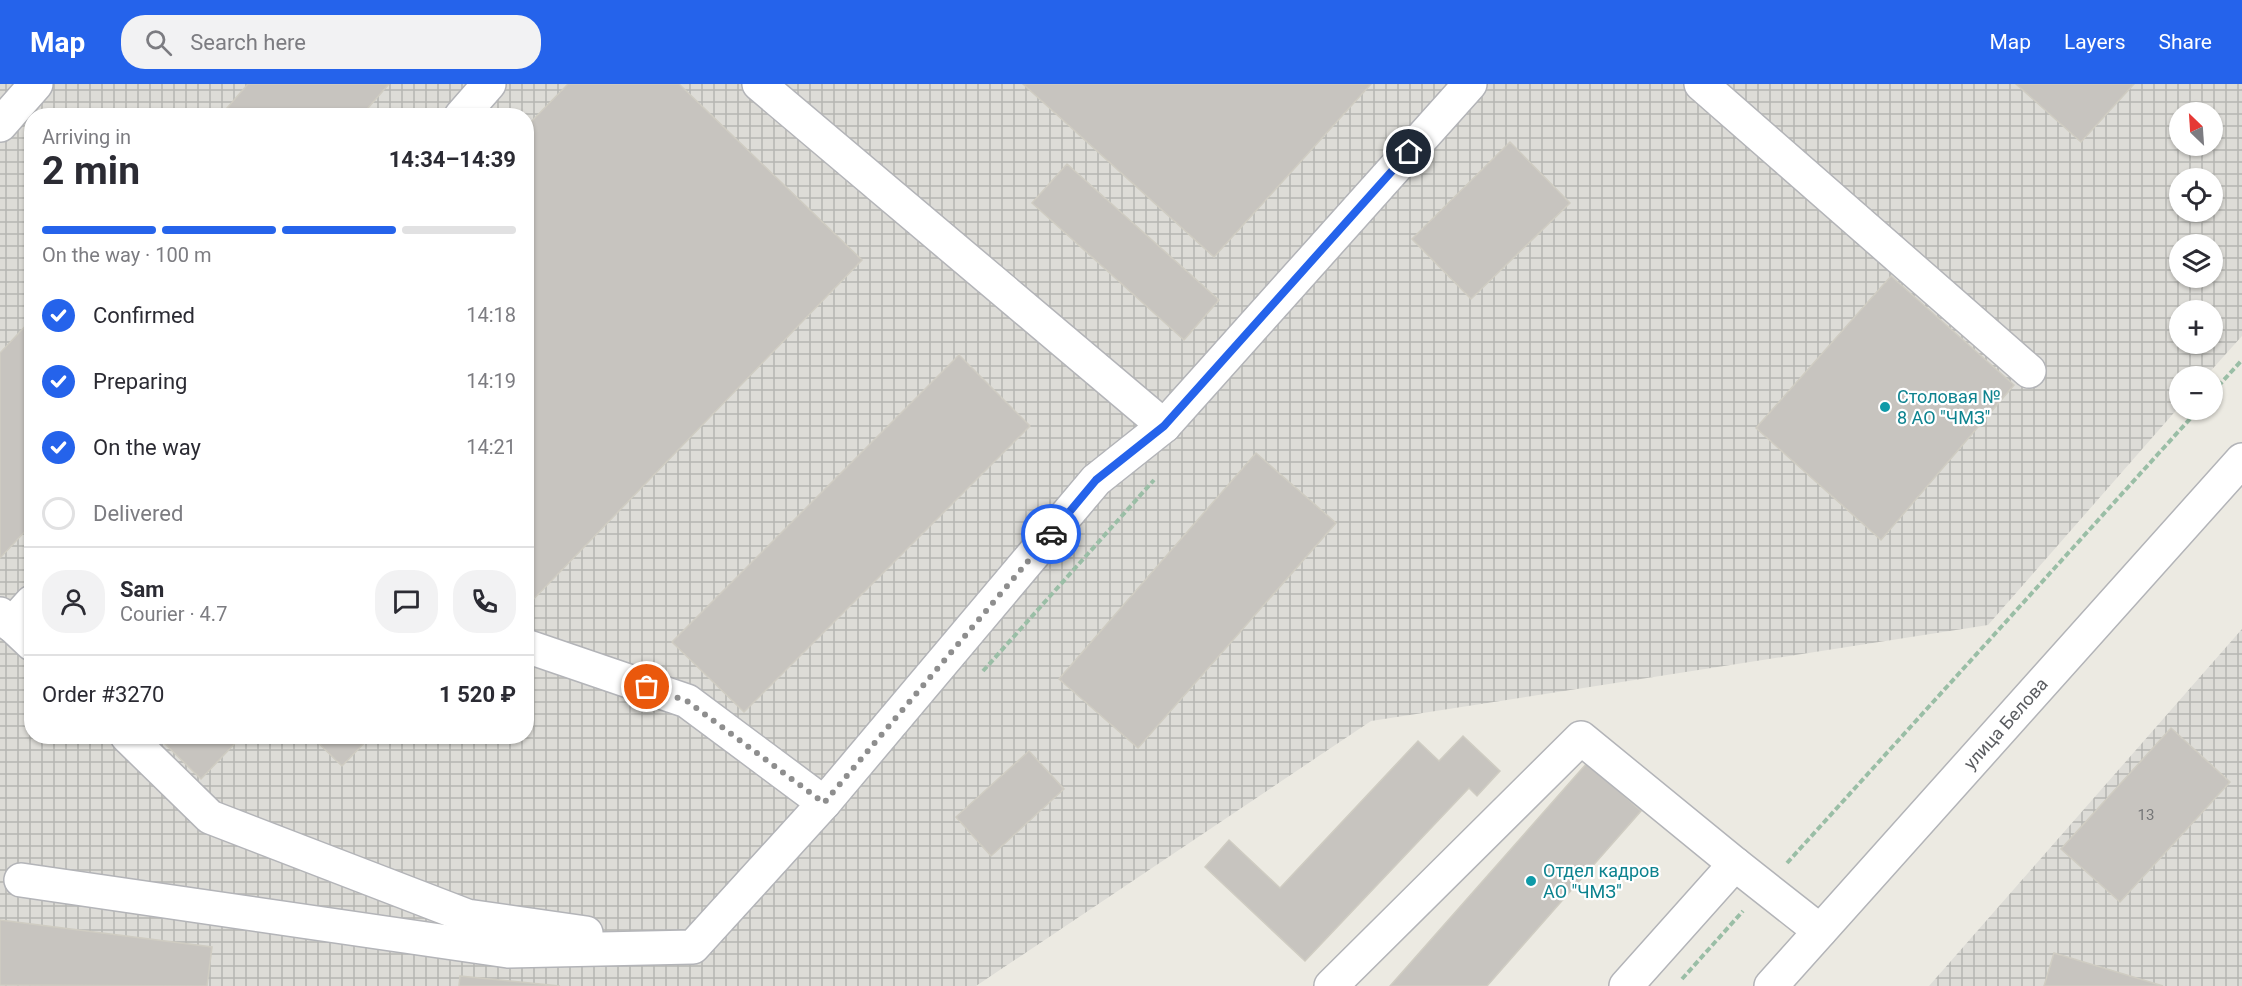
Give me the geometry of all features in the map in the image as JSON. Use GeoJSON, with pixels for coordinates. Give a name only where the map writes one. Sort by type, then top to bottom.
{"type":"FeatureCollection","features":[{"type":"Feature","properties":{"kind":"street"},"geometry":{"type":"LineString","coordinates":[[0,125],[36,84]]}},
{"type":"Feature","properties":{"kind":"street"},"geometry":{"type":"LineString","coordinates":[[468,108],[489,84]]}},
{"type":"Feature","properties":{"kind":"street"},"geometry":{"type":"LineString","coordinates":[[759,84],[1164,426]]}},
{"type":"Feature","properties":{"kind":"street"},"geometry":{"type":"LineString","coordinates":[[21,880],[508,951],[693,947],[824,803],[1096,480],[1164,426],[1470,84]]}},
{"type":"Feature","properties":{"kind":"street"},"geometry":{"type":"LineString","coordinates":[[1701,84],[2030,371]]}},
{"type":"Feature","properties":{"kind":"street","name":"улица Белова"},"geometry":{"type":"LineString","coordinates":[[1771,986],[2242,460]]}},
{"type":"Feature","properties":{"kind":"street"},"geometry":{"type":"LineString","coordinates":[[534,649],[687,701],[824,803]]}},
{"type":"Feature","properties":{"kind":"street"},"geometry":{"type":"LineString","coordinates":[[1331,986],[1581,738],[1820,931]]}},
{"type":"Feature","properties":{"kind":"street"},"geometry":{"type":"LineString","coordinates":[[135,744],[210,817],[467,916],[693,947]]}},
{"type":"Feature","properties":{"kind":"street"},"geometry":{"type":"LineString","coordinates":[[1626,986],[1735,864]]}},
{"type":"Feature","properties":{"kind":"path"},"geometry":{"type":"LineString","coordinates":[[2223,381],[2242,360]]}},
{"type":"Feature","properties":{"kind":"path"},"geometry":{"type":"LineString","coordinates":[[1675,986],[2189,420]]}},
{"type":"Feature","properties":{"kind":"path"},"geometry":{"type":"LineString","coordinates":[[982,672],[1158,476]]}},
{"type":"Feature","properties":{"kind":"shaded area"},"geometry":{"type":"Polygon","coordinates":[[[0,84],[2242,84],[2242,336],[2215,366],[2169,366],[2169,418],[1988,625],[1371,721],[976,986],[0,986],[0,84]]]}},
{"type":"Feature","properties":{"kind":"shaded area"},"geometry":{"type":"Polygon","coordinates":[[[2242,629],[2242,986],[1929,986],[2242,629]]]}},
{"type":"Feature","properties":{"kind":"building"},"geometry":{"type":"Polygon","coordinates":[[[248,84],[389,84],[368,108],[227,108],[248,84]]]}},
{"type":"Feature","properties":{"kind":"building"},"geometry":{"type":"Polygon","coordinates":[[[568,84],[679,84],[862,260],[534,599],[534,119],[568,84]]]}},
{"type":"Feature","properties":{"kind":"building"},"geometry":{"type":"Polygon","coordinates":[[[1023,84],[1371,84],[1214,257],[1023,84]]]}},
{"type":"Feature","properties":{"kind":"building"},"geometry":{"type":"Polygon","coordinates":[[[2016,84],[2134,84],[2081,142],[2016,84]]]}},
{"type":"Feature","properties":{"kind":"building"},"geometry":{"type":"Polygon","coordinates":[[[1510,142],[1570,203],[1471,299],[1412,239],[1510,142]]]}},
{"type":"Feature","properties":{"kind":"building"},"geometry":{"type":"Polygon","coordinates":[[[1067,164],[1219,300],[1184,340],[1032,203],[1067,164]]]}},
{"type":"Feature","properties":{"kind":"building","name":"Столовая № 8 АО \"ЧМЗ\""},"geometry":{"type":"Polygon","coordinates":[[[1891,276],[2014,385],[1881,540],[1756,428],[1891,276]]]}},
{"type":"Feature","properties":{"kind":"building"},"geometry":{"type":"Polygon","coordinates":[[[24,328],[24,532],[0,558],[0,353],[24,328]]]}},
{"type":"Feature","properties":{"kind":"building"},"geometry":{"type":"Polygon","coordinates":[[[959,355],[1030,426],[744,712],[672,642],[959,355]]]}},
{"type":"Feature","properties":{"kind":"building"},"geometry":{"type":"Polygon","coordinates":[[[1256,453],[1336,523],[1138,748],[1059,679],[1256,453]]]}},
{"type":"Feature","properties":{"kind":"building"},"geometry":{"type":"Polygon","coordinates":[[[2171,728],[2230,782],[2120,902],[2061,849],[2171,728]]]}},
{"type":"Feature","properties":{"kind":"building"},"geometry":{"type":"Polygon","coordinates":[[[1463,736],[1500,771],[1477,796],[1469,788],[1305,961],[1205,867],[1229,840],[1280,888],[1418,741],[1439,761],[1463,736]]]}},
{"type":"Feature","properties":{"kind":"building"},"geometry":{"type":"Polygon","coordinates":[[[165,744],[234,744],[201,779],[165,744]]]}},
{"type":"Feature","properties":{"kind":"building"},"geometry":{"type":"Polygon","coordinates":[[[319,744],[363,744],[342,766],[319,744]]]}},
{"type":"Feature","properties":{"kind":"building"},"geometry":{"type":"Polygon","coordinates":[[[1029,751],[1064,789],[991,856],[956,817],[1029,751]]]}},
{"type":"Feature","properties":{"kind":"building","name":"Отдел кадров АО \"ЧМЗ\""},"geometry":{"type":"Polygon","coordinates":[[[1587,763],[1641,811],[1487,986],[1390,986],[1587,763]]]}},
{"type":"Feature","properties":{"kind":"building"},"geometry":{"type":"Polygon","coordinates":[[[0,920],[212,947],[207,986],[0,985],[0,920]]]}},
{"type":"Feature","properties":{"kind":"building"},"geometry":{"type":"Polygon","coordinates":[[[2054,953],[2163,986],[2044,986],[2054,953]]]}},
{"type":"Feature","properties":{"kind":"building"},"geometry":{"type":"Polygon","coordinates":[[[460,976],[560,986],[459,986],[460,976]]]}},
{"type":"Feature","properties":{"kind":"way so far"},"geometry":{"type":"LineString","coordinates":[[647,687],[687,701],[824,803],[1051,534]]}},
{"type":"Feature","properties":{"kind":"place","name":"Столовая № 8 АО \"ЧМЗ\""},"geometry":{"type":"Point","coordinates":[1885,407]}},
{"type":"Feature","properties":{"kind":"place","name":"Отдел кадров АО \"ЧМЗ\""},"geometry":{"type":"Point","coordinates":[1531,881]}},
{"type":"Feature","properties":{"kind":"route"},"geometry":{"type":"LineString","coordinates":[[1051,534],[1096,480],[1164,426],[1409,152]]}}]}
